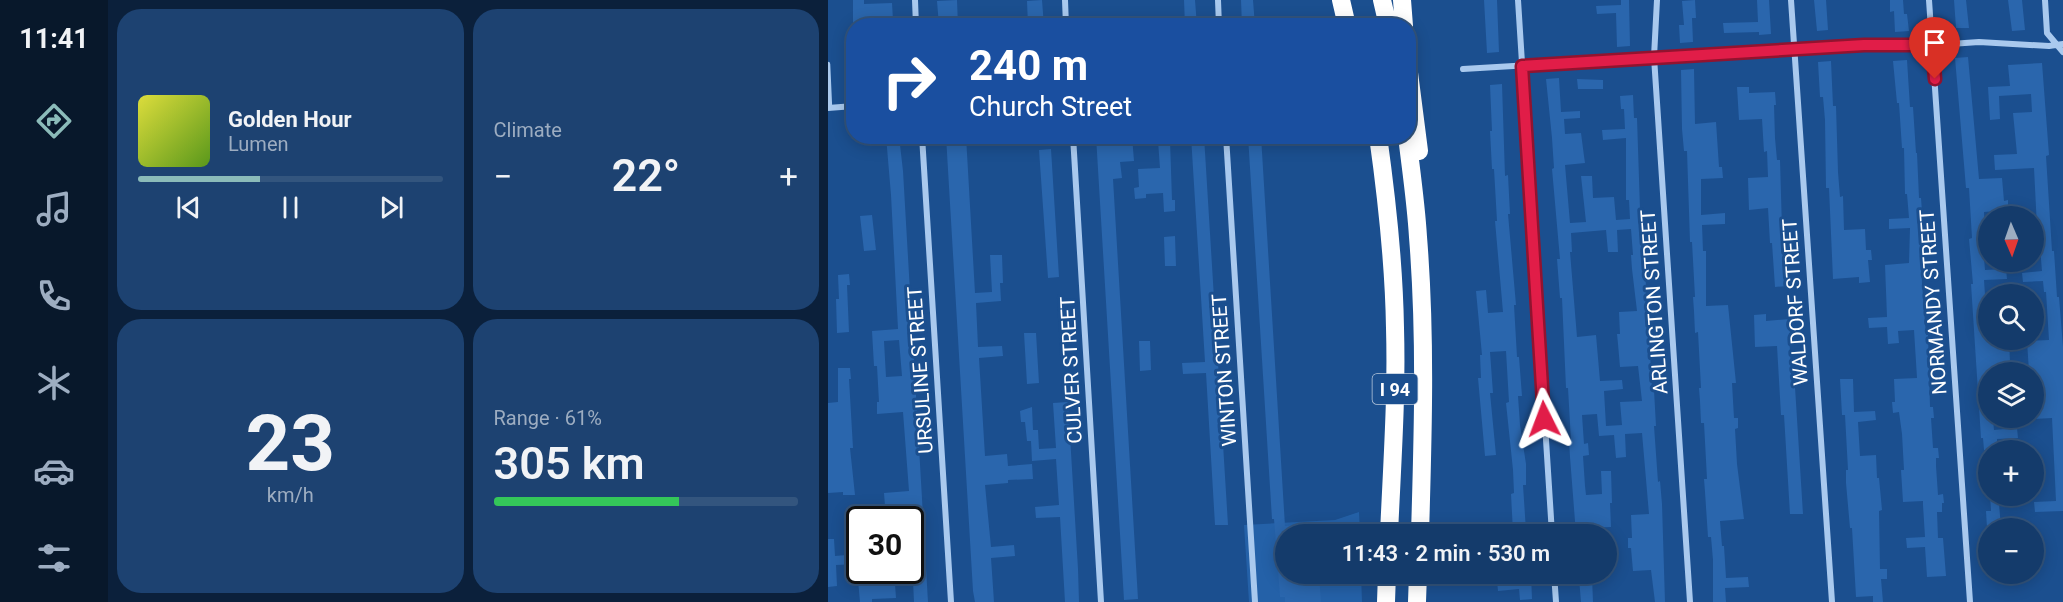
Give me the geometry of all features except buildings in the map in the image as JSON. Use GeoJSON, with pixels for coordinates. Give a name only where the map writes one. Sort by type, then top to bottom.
{"type":"FeatureCollection","features":[{"type":"Feature","properties":{"kind":"highway"},"geometry":{"type":"LineString","coordinates":[[1341,0],[1345,18]]}},
{"type":"Feature","properties":{"kind":"highway"},"geometry":{"type":"LineString","coordinates":[[1354,0],[1357,18]]}},
{"type":"Feature","properties":{"kind":"highway"},"geometry":{"type":"LineString","coordinates":[[1382,0],[1386,18]]}},
{"type":"Feature","properties":{"kind":"highway"},"geometry":{"type":"LineString","coordinates":[[1402,0],[1403,18]]}},
{"type":"Feature","properties":{"kind":"highway"},"geometry":{"type":"LineString","coordinates":[[1416,131],[1428,231],[1429,280],[1423,329]]}},
{"type":"Feature","properties":{"kind":"highway"},"geometry":{"type":"LineString","coordinates":[[1371,144],[1391,245]]}},
{"type":"Feature","properties":{"kind":"highway","name":"I 94"},"geometry":{"type":"LineString","coordinates":[[1379,144],[1391,245],[1395,377],[1389,524]]}},
{"type":"Feature","properties":{"kind":"highway","name":"I 94"},"geometry":{"type":"LineString","coordinates":[[1408,144],[1418,236],[1423,329],[1424,393],[1420,524]]}},
{"type":"Feature","properties":{"kind":"highway"},"geometry":{"type":"LineString","coordinates":[[1386,602],[1387,584]]}},
{"type":"Feature","properties":{"kind":"highway"},"geometry":{"type":"LineString","coordinates":[[1417,602],[1418,584]]}},
{"type":"Feature","properties":{"kind":"street"},"geometry":{"type":"LineString","coordinates":[[915,0],[916,18]]}},
{"type":"Feature","properties":{"kind":"street"},"geometry":{"type":"LineString","coordinates":[[1065,0],[1066,18]]}},
{"type":"Feature","properties":{"kind":"street"},"geometry":{"type":"LineString","coordinates":[[1218,0],[1219,18]]}},
{"type":"Feature","properties":{"kind":"street"},"geometry":{"type":"LineString","coordinates":[[1518,0],[1550,524]]}},
{"type":"Feature","properties":{"kind":"street","name":"ARLINGTON STREET"},"geometry":{"type":"LineString","coordinates":[[1657,0],[1654,57],[1690,602]]}},
{"type":"Feature","properties":{"kind":"street","name":"WALDORF STREET"},"geometry":{"type":"LineString","coordinates":[[1791,0],[1832,602]]}},
{"type":"Feature","properties":{"kind":"street","name":"NORMANDY STREET"},"geometry":{"type":"LineString","coordinates":[[1929,0],[1970,602]]}},
{"type":"Feature","properties":{"kind":"street"},"geometry":{"type":"LineString","coordinates":[[2045,0],[2048,33],[2060,45],[2063,52]]}},
{"type":"Feature","properties":{"kind":"street"},"geometry":{"type":"LineString","coordinates":[[1463,69],[1864,45],[1979,42],[2060,45]]}},
{"type":"Feature","properties":{"kind":"street"},"geometry":{"type":"LineString","coordinates":[[829,108],[846,107]]}},
{"type":"Feature","properties":{"kind":"street","name":"URSULINE STREET"},"geometry":{"type":"LineString","coordinates":[[922,144],[951,602]]}},
{"type":"Feature","properties":{"kind":"street","name":"CULVER STREET"},"geometry":{"type":"LineString","coordinates":[[1073,144],[1101,602]]}},
{"type":"Feature","properties":{"kind":"street","name":"WINTON STREET"},"geometry":{"type":"LineString","coordinates":[[1226,144],[1255,602]]}},
{"type":"Feature","properties":{"kind":"street"},"geometry":{"type":"LineString","coordinates":[[1555,584],[1556,602]]}},
{"type":"Feature","properties":{"kind":"lane"},"geometry":{"type":"LineString","coordinates":[[828,64],[829,108]]}},
{"type":"Feature","properties":{"kind":"shaded area"},"geometry":{"type":"Polygon","coordinates":[[[1359,512],[1360,524],[1275,524],[1275,584],[1361,584],[1362,602],[1249,602],[1244,525],[1335,520],[1359,512]]]}},
{"type":"Feature","properties":{"kind":"route"},"geometry":{"type":"LineString","coordinates":[[1544,419],[1522,66],[1864,45],[1932,45],[1935,79]]}}]}
